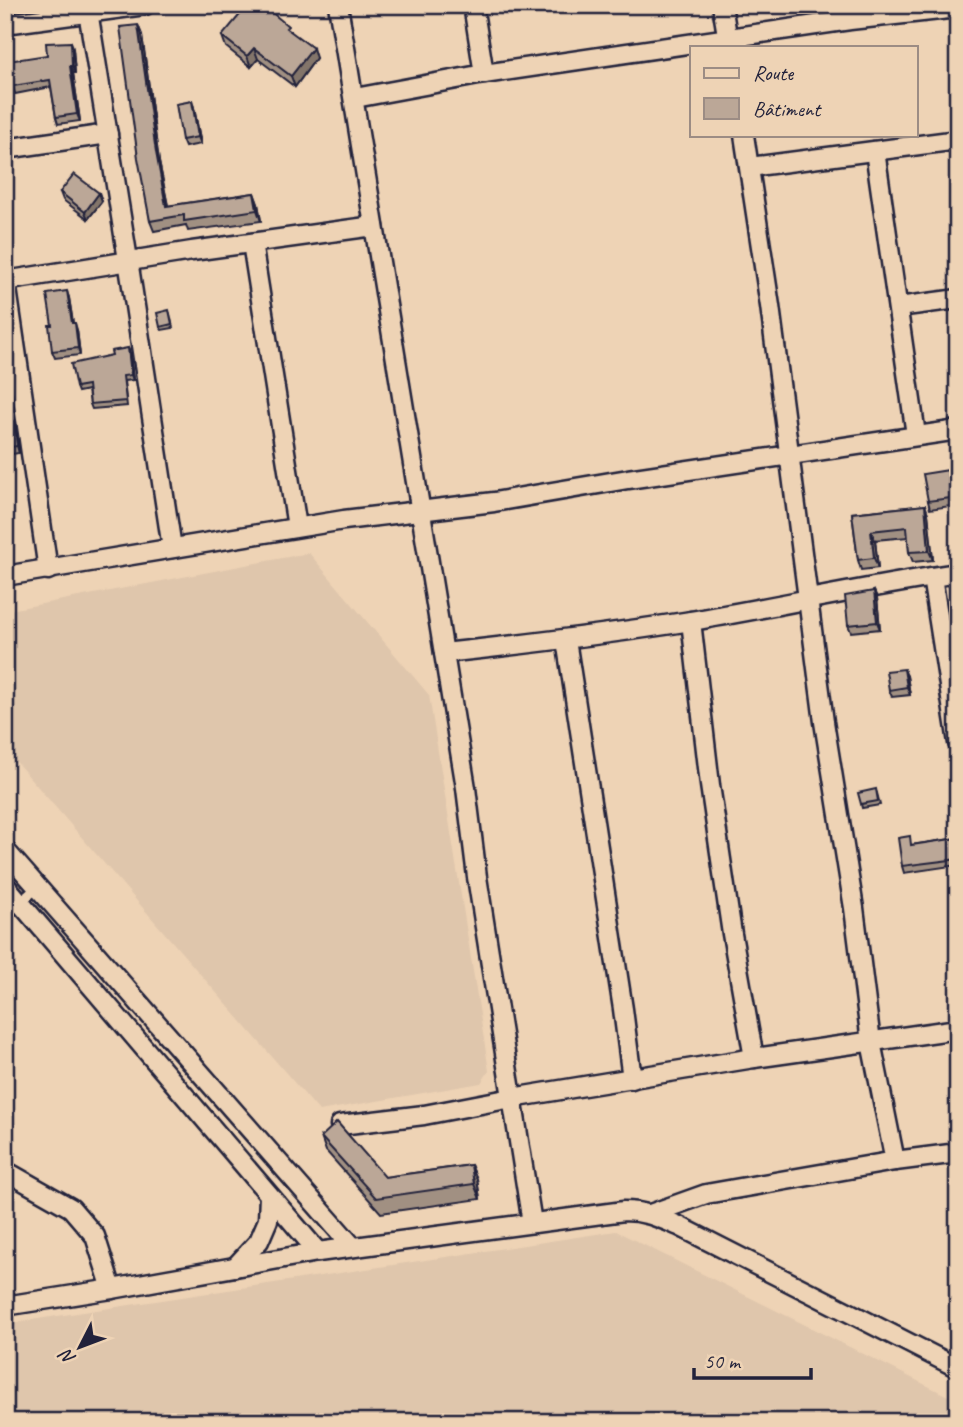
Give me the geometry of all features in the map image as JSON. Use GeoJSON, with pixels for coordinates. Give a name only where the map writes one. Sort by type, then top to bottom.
{"type":"FeatureCollection","features":[{"type":"Feature","properties":{"kind":"street"},"geometry":{"type":"LineString","coordinates":[[5,24],[87,9],[145,5]]}},
{"type":"Feature","properties":{"kind":"street"},"geometry":{"type":"LineString","coordinates":[[338,5],[422,511],[532,1223]]}},
{"type":"Feature","properties":{"kind":"street"},"geometry":{"type":"LineString","coordinates":[[473,5],[484,74]]}},
{"type":"Feature","properties":{"kind":"street"},"geometry":{"type":"LineString","coordinates":[[722,5],[729,43]]}},
{"type":"Feature","properties":{"kind":"street"},"geometry":{"type":"LineString","coordinates":[[705,46],[729,43],[849,13],[958,8]]}},
{"type":"Feature","properties":{"kind":"street"},"geometry":{"type":"LineString","coordinates":[[87,9],[172,548]]}},
{"type":"Feature","properties":{"kind":"street"},"geometry":{"type":"LineString","coordinates":[[355,98],[484,74],[690,48]]}},
{"type":"Feature","properties":{"kind":"street"},"geometry":{"type":"LineString","coordinates":[[5,149],[108,134]]}},
{"type":"Feature","properties":{"kind":"street"},"geometry":{"type":"LineString","coordinates":[[744,136],[770,306],[824,722],[871,1042],[895,1161]]}},
{"type":"Feature","properties":{"kind":"street"},"geometry":{"type":"LineString","coordinates":[[750,167],[958,140]]}},
{"type":"Feature","properties":{"kind":"street"},"geometry":{"type":"LineString","coordinates":[[875,151],[916,435]]}},
{"type":"Feature","properties":{"kind":"street"},"geometry":{"type":"LineString","coordinates":[[6,281],[128,260],[374,226]]}},
{"type":"Feature","properties":{"kind":"street"},"geometry":{"type":"LineString","coordinates":[[252,243],[297,527]]}},
{"type":"Feature","properties":{"kind":"street"},"geometry":{"type":"LineString","coordinates":[[5,275],[48,570]]}},
{"type":"Feature","properties":{"kind":"street"},"geometry":{"type":"LineString","coordinates":[[898,307],[958,299]]}},
{"type":"Feature","properties":{"kind":"street"},"geometry":{"type":"LineString","coordinates":[[5,576],[297,527],[494,502],[628,479],[958,430]]}},
{"type":"Feature","properties":{"kind":"street"},"geometry":{"type":"LineString","coordinates":[[444,653],[566,640],[691,621],[958,573]]}},
{"type":"Feature","properties":{"kind":"street"},"geometry":{"type":"LineString","coordinates":[[932,577],[958,743]]}},
{"type":"Feature","properties":{"kind":"street"},"geometry":{"type":"LineString","coordinates":[[691,621],[710,785],[754,1058]]}},
{"type":"Feature","properties":{"kind":"street"},"geometry":{"type":"LineString","coordinates":[[566,640],[632,1079]]}},
{"type":"Feature","properties":{"kind":"street"},"geometry":{"type":"LineString","coordinates":[[5,850],[354,1247]]}},
{"type":"Feature","properties":{"kind":"street"},"geometry":{"type":"LineString","coordinates":[[5,885],[318,1252]]}},
{"type":"Feature","properties":{"kind":"street"},"geometry":{"type":"LineString","coordinates":[[340,1125],[425,1115],[754,1058],[958,1029]]}},
{"type":"Feature","properties":{"kind":"street"},"geometry":{"type":"LineString","coordinates":[[650,1214],[706,1194],[895,1161],[958,1153]]}},
{"type":"Feature","properties":{"kind":"street"},"geometry":{"type":"LineString","coordinates":[[5,1175],[11,1174],[71,1208],[95,1236],[112,1289]]}},
{"type":"Feature","properties":{"kind":"street"},"geometry":{"type":"LineString","coordinates":[[235,1267],[259,1241],[268,1220],[269,1195]]}},
{"type":"Feature","properties":{"kind":"street"},"geometry":{"type":"LineString","coordinates":[[5,1306],[318,1252],[638,1211],[679,1226],[958,1368]]}},
{"type":"Feature","properties":{"kind":"lane"},"geometry":{"type":"LineString","coordinates":[[5,915],[38,887]]}},
{"type":"Feature","properties":{"kind":"shaded area"},"geometry":{"type":"Polygon","coordinates":[[[309,553],[429,695],[489,1071],[481,1083],[319,1111],[5,749],[5,611],[309,553]]]}},
{"type":"Feature","properties":{"kind":"shaded area"},"geometry":{"type":"Polygon","coordinates":[[[616,1231],[958,1401],[958,1422],[5,1422],[5,1324],[616,1231]]]}},
{"type":"Feature","properties":{"kind":"building"},"geometry":{"type":"Polygon","coordinates":[[[248,5],[263,5],[288,26],[286,28],[313,48],[291,76],[254,48],[247,56],[222,36],[248,5]]]}},
{"type":"Feature","properties":{"kind":"building"},"geometry":{"type":"Polygon","coordinates":[[[138,25],[166,206],[254,193],[257,210],[184,221],[184,215],[150,221],[138,158],[120,27],[138,25]]]}},
{"type":"Feature","properties":{"kind":"building"},"geometry":{"type":"Polygon","coordinates":[[[71,42],[70,66],[77,114],[56,117],[50,80],[13,86],[8,61],[47,55],[46,43],[71,42]]]}},
{"type":"Feature","properties":{"kind":"building"},"geometry":{"type":"Polygon","coordinates":[[[192,101],[198,137],[182,140],[176,104],[192,101]]]}},
{"type":"Feature","properties":{"kind":"building"},"geometry":{"type":"Polygon","coordinates":[[[74,174],[99,193],[85,212],[60,192],[74,174]]]}},
{"type":"Feature","properties":{"kind":"building"},"geometry":{"type":"Polygon","coordinates":[[[67,291],[78,348],[52,351],[49,325],[52,325],[47,294],[67,291]]]}},
{"type":"Feature","properties":{"kind":"building"},"geometry":{"type":"Polygon","coordinates":[[[169,310],[172,324],[160,327],[157,313],[169,310]]]}},
{"type":"Feature","properties":{"kind":"building"},"geometry":{"type":"Polygon","coordinates":[[[128,348],[131,375],[123,376],[126,401],[90,404],[88,385],[76,387],[71,364],[112,355],[111,351],[128,348]]]}},
{"type":"Feature","properties":{"kind":"building"},"geometry":{"type":"Polygon","coordinates":[[[11,402],[17,446],[5,448],[5,403],[11,402]]]}},
{"type":"Feature","properties":{"kind":"building"},"geometry":{"type":"Polygon","coordinates":[[[955,469],[958,497],[928,501],[923,474],[955,469]]]}},
{"type":"Feature","properties":{"kind":"building"},"geometry":{"type":"Polygon","coordinates":[[[925,505],[929,551],[909,552],[907,527],[871,531],[874,558],[858,560],[852,513],[925,505]]]}},
{"type":"Feature","properties":{"kind":"building"},"geometry":{"type":"Polygon","coordinates":[[[874,591],[877,622],[848,625],[845,596],[874,591]]]}},
{"type":"Feature","properties":{"kind":"building"},"geometry":{"type":"Polygon","coordinates":[[[904,669],[907,687],[889,690],[886,671],[904,669]]]}},
{"type":"Feature","properties":{"kind":"building"},"geometry":{"type":"Polygon","coordinates":[[[876,789],[878,801],[861,804],[858,793],[876,789]]]}},
{"type":"Feature","properties":{"kind":"building"},"geometry":{"type":"Polygon","coordinates":[[[910,836],[911,845],[958,838],[958,859],[902,866],[898,838],[910,836]]]}},
{"type":"Feature","properties":{"kind":"building"},"geometry":{"type":"Polygon","coordinates":[[[337,1122],[385,1177],[471,1165],[474,1184],[376,1198],[321,1137],[337,1122]]]}}]}
